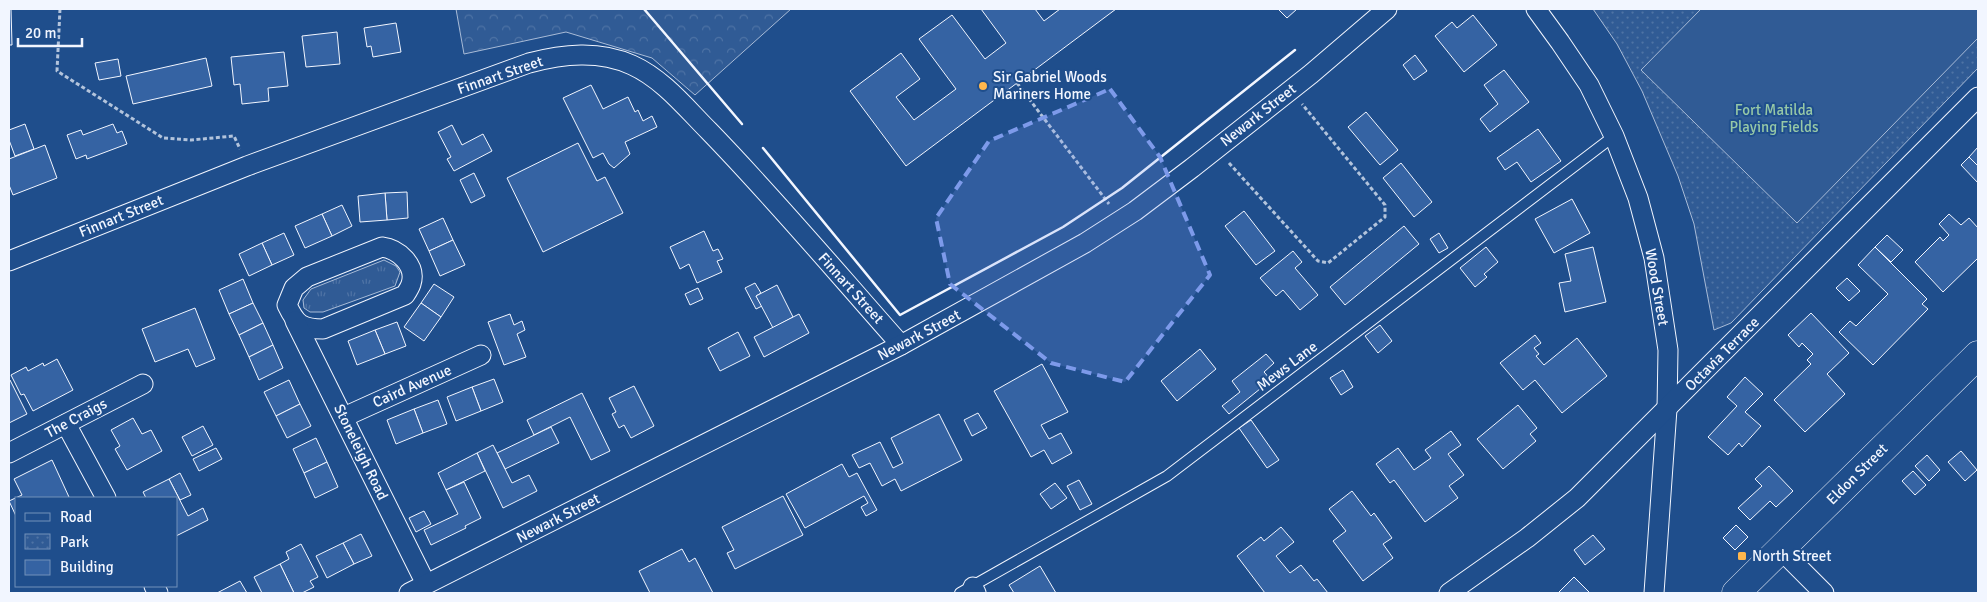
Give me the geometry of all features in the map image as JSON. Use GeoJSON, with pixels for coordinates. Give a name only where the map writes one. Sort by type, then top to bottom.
{"type":"FeatureCollection","features":[{"type":"Feature","properties":{"kind":"main road","name":"Eldon Street"},"geometry":{"type":"LineString","coordinates":[[1736,593],[1978,355]]}},
{"type":"Feature","properties":{"kind":"street","name":"Newark Street"},"geometry":{"type":"LineString","coordinates":[[409,593],[901,345],[1085,244],[1121,220],[1216,148],[1290,90],[1387,9]]}},
{"type":"Feature","properties":{"kind":"street","name":"Wood Street"},"geometry":{"type":"LineString","coordinates":[[1536,9],[1588,85],[1614,136],[1638,198],[1654,258],[1668,350],[1668,409],[1654,593]]}},
{"type":"Feature","properties":{"kind":"street","name":"Finnart Street"},"geometry":{"type":"LineString","coordinates":[[9,261],[247,166],[529,63],[547,58],[582,54],[618,59],[634,66],[665,86],[731,154],[901,345]]}},
{"type":"Feature","properties":{"kind":"street","name":"Octavia Terrace"},"geometry":{"type":"LineString","coordinates":[[1449,593],[1527,538],[1577,498],[1978,97]]}},
{"type":"Feature","properties":{"kind":"street","name":"Stoneleigh Road"},"geometry":{"type":"LineString","coordinates":[[295,321],[308,329],[323,329],[405,294],[411,284],[411,270],[406,260],[390,248],[382,247],[307,277],[294,288],[287,305],[426,584]]}},
{"type":"Feature","properties":{"kind":"street","name":"Caird Avenue"},"geometry":{"type":"LineString","coordinates":[[344,417],[481,355]]}},
{"type":"Feature","properties":{"kind":"street","name":"The Craigs"},"geometry":{"type":"LineString","coordinates":[[9,453],[143,384]]}},
{"type":"Feature","properties":{"kind":"street"},"geometry":{"type":"LineString","coordinates":[[66,424],[105,497]]}},
{"type":"Feature","properties":{"kind":"street"},"geometry":{"type":"LineString","coordinates":[[1780,550],[1824,593]]}},
{"type":"Feature","properties":{"kind":"lane","name":"Mews Lane"},"geometry":{"type":"LineString","coordinates":[[970,591],[1167,476],[1614,136]]}},
{"type":"Feature","properties":{"kind":"path"},"geometry":{"type":"LineString","coordinates":[[60,9],[57,71],[163,138],[191,140],[234,136],[247,166]]}},
{"type":"Feature","properties":{"kind":"path"},"geometry":{"type":"LineString","coordinates":[[1017,83],[1121,220]]}},
{"type":"Feature","properties":{"kind":"path"},"geometry":{"type":"LineString","coordinates":[[1216,148],[1318,261],[1328,263],[1385,217],[1385,205],[1290,90]]}},
{"type":"Feature","properties":{"kind":"highlighted area"},"geometry":{"type":"Polygon","coordinates":[[[1110,89],[1160,157],[1210,275],[1125,382],[1051,363],[950,284],[936,218],[989,141],[1110,89]]]}},
{"type":"Feature","properties":{"kind":"green space"},"geometry":{"type":"Polygon","coordinates":[[[456,9],[791,9],[695,95],[652,58],[566,32],[464,54],[456,9]]]}},
{"type":"Feature","properties":{"kind":"green space","name":"Fort Matilda Playing Fields"},"geometry":{"type":"Polygon","coordinates":[[[1593,9],[1978,9],[1978,68],[1731,323],[1714,330],[1694,224],[1678,176],[1642,91],[1617,44],[1593,9]]]}},
{"type":"Feature","properties":{"kind":"green space"},"geometry":{"type":"Polygon","coordinates":[[[384,260],[396,266],[400,272],[395,286],[323,312],[310,312],[304,308],[303,300],[311,289],[384,260]]]}},
{"type":"Feature","properties":{"kind":"shaded area","name":"Fort Matilda Playing Fields"},"geometry":{"type":"Polygon","coordinates":[[[1701,9],[1978,9],[1978,38],[1797,223],[1641,70],[1701,9]]]}},
{"type":"Feature","properties":{"kind":"building"},"geometry":{"type":"Polygon","coordinates":[[[9,9],[11,9],[12,45],[9,45],[9,9]]]}},
{"type":"Feature","properties":{"kind":"building","name":"Sir Gabriel Woods Mariners Home"},"geometry":{"type":"Polygon","coordinates":[[[981,9],[1035,9],[1044,21],[1060,9],[1116,9],[906,166],[850,91],[901,53],[920,79],[896,97],[914,120],[956,89],[919,39],[952,15],[985,59],[1006,43],[981,9]]]}},
{"type":"Feature","properties":{"kind":"building"},"geometry":{"type":"Polygon","coordinates":[[[1278,9],[1297,9],[1287,18],[1278,9]]]}},
{"type":"Feature","properties":{"kind":"building"},"geometry":{"type":"Polygon","coordinates":[[[1473,15],[1497,45],[1464,72],[1435,36],[1452,22],[1457,28],[1473,15]]]}},
{"type":"Feature","properties":{"kind":"building"},"geometry":{"type":"Polygon","coordinates":[[[396,23],[401,52],[373,57],[371,46],[367,47],[364,28],[396,23]]]}},
{"type":"Feature","properties":{"kind":"building"},"geometry":{"type":"Polygon","coordinates":[[[337,32],[340,64],[306,67],[302,36],[337,32]]]}},
{"type":"Feature","properties":{"kind":"building"},"geometry":{"type":"Polygon","coordinates":[[[284,52],[288,86],[268,88],[269,101],[242,104],[240,84],[234,85],[231,57],[284,52]]]}},
{"type":"Feature","properties":{"kind":"building"},"geometry":{"type":"Polygon","coordinates":[[[1415,55],[1427,71],[1414,80],[1403,65],[1415,55]]]}},
{"type":"Feature","properties":{"kind":"building"},"geometry":{"type":"Polygon","coordinates":[[[206,58],[212,86],[133,104],[126,76],[206,58]]]}},
{"type":"Feature","properties":{"kind":"building"},"geometry":{"type":"Polygon","coordinates":[[[118,59],[121,76],[99,80],[95,63],[118,59]]]}},
{"type":"Feature","properties":{"kind":"building"},"geometry":{"type":"Polygon","coordinates":[[[1504,70],[1529,102],[1490,132],[1480,119],[1498,104],[1484,85],[1504,70]]]}},
{"type":"Feature","properties":{"kind":"building"},"geometry":{"type":"Polygon","coordinates":[[[591,85],[603,109],[628,97],[635,112],[638,110],[643,121],[652,116],[657,127],[625,142],[630,154],[614,168],[609,164],[603,153],[593,158],[563,98],[591,85]]]}},
{"type":"Feature","properties":{"kind":"building"},"geometry":{"type":"Polygon","coordinates":[[[1366,112],[1398,150],[1380,165],[1348,127],[1366,112]]]}},
{"type":"Feature","properties":{"kind":"building"},"geometry":{"type":"Polygon","coordinates":[[[25,124],[34,149],[15,156],[9,140],[9,130],[25,124]]]}},
{"type":"Feature","properties":{"kind":"building"},"geometry":{"type":"Polygon","coordinates":[[[113,124],[117,133],[122,131],[127,144],[87,159],[86,155],[76,159],[67,135],[81,130],[83,135],[113,124]]]}},
{"type":"Feature","properties":{"kind":"building"},"geometry":{"type":"Polygon","coordinates":[[[452,125],[462,145],[483,134],[492,151],[454,171],[447,159],[451,157],[438,132],[452,125]]]}},
{"type":"Feature","properties":{"kind":"building"},"geometry":{"type":"Polygon","coordinates":[[[1538,129],[1561,161],[1531,182],[1517,162],[1505,170],[1497,158],[1538,129]]]}},
{"type":"Feature","properties":{"kind":"building"},"geometry":{"type":"Polygon","coordinates":[[[578,143],[597,181],[605,177],[623,213],[543,252],[507,178],[578,143]]]}},
{"type":"Feature","properties":{"kind":"building"},"geometry":{"type":"Polygon","coordinates":[[[45,145],[57,178],[13,195],[9,185],[9,159],[45,145]]]}},
{"type":"Feature","properties":{"kind":"building"},"geometry":{"type":"Polygon","coordinates":[[[1978,147],[1978,166],[1969,157],[1978,147]]]}},
{"type":"Feature","properties":{"kind":"building"},"geometry":{"type":"Polygon","coordinates":[[[1969,157],[1978,166],[1978,183],[1961,165],[1969,157]]]}},
{"type":"Feature","properties":{"kind":"building"},"geometry":{"type":"Polygon","coordinates":[[[1401,163],[1432,202],[1414,217],[1383,178],[1401,163]]]}},
{"type":"Feature","properties":{"kind":"building"},"geometry":{"type":"Polygon","coordinates":[[[474,173],[485,196],[471,203],[460,180],[474,173]]]}},
{"type":"Feature","properties":{"kind":"building"},"geometry":{"type":"Polygon","coordinates":[[[407,192],[408,218],[387,220],[385,193],[407,192]]]}},
{"type":"Feature","properties":{"kind":"building"},"geometry":{"type":"Polygon","coordinates":[[[385,193],[387,220],[360,222],[358,196],[385,193]]]}},
{"type":"Feature","properties":{"kind":"building"},"geometry":{"type":"Polygon","coordinates":[[[1572,199],[1590,233],[1554,253],[1535,219],[1572,199]]]}},
{"type":"Feature","properties":{"kind":"building"},"geometry":{"type":"Polygon","coordinates":[[[342,205],[352,226],[332,236],[322,214],[342,205]]]}},
{"type":"Feature","properties":{"kind":"building"},"geometry":{"type":"Polygon","coordinates":[[[1244,211],[1275,251],[1256,265],[1225,226],[1244,211]]]}},
{"type":"Feature","properties":{"kind":"building"},"geometry":{"type":"Polygon","coordinates":[[[322,214],[332,236],[305,248],[295,226],[322,214]]]}},
{"type":"Feature","properties":{"kind":"building"},"geometry":{"type":"Polygon","coordinates":[[[1949,214],[1961,225],[1969,218],[1978,228],[1978,258],[1943,292],[1915,262],[1940,237],[1943,241],[1949,235],[1939,224],[1949,214]]]}},
{"type":"Feature","properties":{"kind":"building"},"geometry":{"type":"Polygon","coordinates":[[[443,218],[453,240],[429,251],[419,229],[443,218]]]}},
{"type":"Feature","properties":{"kind":"building"},"geometry":{"type":"Polygon","coordinates":[[[1404,226],[1419,244],[1345,305],[1330,287],[1404,226]]]}},
{"type":"Feature","properties":{"kind":"building"},"geometry":{"type":"Polygon","coordinates":[[[704,231],[713,251],[718,249],[723,259],[717,261],[722,272],[697,283],[689,264],[680,269],[670,247],[704,231]]]}},
{"type":"Feature","properties":{"kind":"building"},"geometry":{"type":"Polygon","coordinates":[[[284,233],[294,255],[272,265],[262,243],[284,233]]]}},
{"type":"Feature","properties":{"kind":"building"},"geometry":{"type":"Polygon","coordinates":[[[1439,233],[1448,248],[1439,253],[1430,239],[1439,233]]]}},
{"type":"Feature","properties":{"kind":"building"},"geometry":{"type":"Polygon","coordinates":[[[1887,235],[1903,250],[1891,262],[1875,247],[1887,235]]]}},
{"type":"Feature","properties":{"kind":"building"},"geometry":{"type":"Polygon","coordinates":[[[453,240],[465,265],[440,276],[429,251],[453,240]]]}},
{"type":"Feature","properties":{"kind":"building"},"geometry":{"type":"Polygon","coordinates":[[[262,243],[272,265],[249,276],[239,254],[262,243]]]}},
{"type":"Feature","properties":{"kind":"building"},"geometry":{"type":"Polygon","coordinates":[[[1486,247],[1498,262],[1484,274],[1487,277],[1475,287],[1460,268],[1486,247]]]}},
{"type":"Feature","properties":{"kind":"building"},"geometry":{"type":"Polygon","coordinates":[[[1593,247],[1606,302],[1565,312],[1559,283],[1571,281],[1565,254],[1593,247]]]}},
{"type":"Feature","properties":{"kind":"building"},"geometry":{"type":"Polygon","coordinates":[[[1875,247],[1927,299],[1922,304],[1928,309],[1873,365],[1839,332],[1850,321],[1856,326],[1888,294],[1858,265],[1875,247]]]}},
{"type":"Feature","properties":{"kind":"building"},"geometry":{"type":"Polygon","coordinates":[[[1293,251],[1302,262],[1295,268],[1318,295],[1300,310],[1283,290],[1276,296],[1260,278],[1293,251]]]}},
{"type":"Feature","properties":{"kind":"building"},"geometry":{"type":"Polygon","coordinates":[[[1847,278],[1860,291],[1849,301],[1836,288],[1847,278]]]}},
{"type":"Feature","properties":{"kind":"building"},"geometry":{"type":"Polygon","coordinates":[[[243,279],[253,303],[229,314],[219,290],[243,279]]]}},
{"type":"Feature","properties":{"kind":"building"},"geometry":{"type":"Polygon","coordinates":[[[755,283],[761,293],[756,296],[762,306],[756,309],[745,288],[755,283]]]}},
{"type":"Feature","properties":{"kind":"building"},"geometry":{"type":"Polygon","coordinates":[[[434,284],[454,297],[441,317],[421,303],[434,284]]]}},
{"type":"Feature","properties":{"kind":"building"},"geometry":{"type":"Polygon","coordinates":[[[777,285],[793,317],[773,328],[756,296],[777,285]]]}},
{"type":"Feature","properties":{"kind":"building"},"geometry":{"type":"Polygon","coordinates":[[[698,288],[703,299],[690,305],[685,294],[698,288]]]}},
{"type":"Feature","properties":{"kind":"building"},"geometry":{"type":"Polygon","coordinates":[[[253,303],[263,323],[239,335],[229,314],[253,303]]]}},
{"type":"Feature","properties":{"kind":"building"},"geometry":{"type":"Polygon","coordinates":[[[421,303],[441,317],[424,341],[404,327],[421,303]]]}},
{"type":"Feature","properties":{"kind":"building"},"geometry":{"type":"Polygon","coordinates":[[[195,308],[215,359],[196,367],[188,349],[155,362],[142,329],[195,308]]]}},
{"type":"Feature","properties":{"kind":"building"},"geometry":{"type":"Polygon","coordinates":[[[1811,313],[1849,353],[1827,374],[1845,394],[1805,432],[1774,400],[1811,364],[1807,360],[1813,354],[1802,343],[1799,347],[1788,335],[1811,313]]]}},
{"type":"Feature","properties":{"kind":"building"},"geometry":{"type":"Polygon","coordinates":[[[510,314],[514,325],[522,321],[525,330],[517,334],[526,357],[504,365],[488,322],[510,314]]]}},
{"type":"Feature","properties":{"kind":"building"},"geometry":{"type":"Polygon","coordinates":[[[799,314],[809,333],[764,357],[754,337],[799,314]]]}},
{"type":"Feature","properties":{"kind":"building"},"geometry":{"type":"Polygon","coordinates":[[[397,322],[406,346],[385,354],[375,330],[397,322]]]}},
{"type":"Feature","properties":{"kind":"building"},"geometry":{"type":"Polygon","coordinates":[[[263,323],[273,345],[249,357],[239,335],[263,323]]]}},
{"type":"Feature","properties":{"kind":"building"},"geometry":{"type":"Polygon","coordinates":[[[1380,325],[1392,341],[1378,353],[1365,336],[1380,325]]]}},
{"type":"Feature","properties":{"kind":"building"},"geometry":{"type":"Polygon","coordinates":[[[375,330],[385,354],[357,365],[348,341],[375,330]]]}},
{"type":"Feature","properties":{"kind":"building"},"geometry":{"type":"Polygon","coordinates":[[[738,332],[750,356],[720,371],[708,348],[738,332]]]}},
{"type":"Feature","properties":{"kind":"building"},"geometry":{"type":"Polygon","coordinates":[[[1535,335],[1541,343],[1534,348],[1539,354],[1536,356],[1544,365],[1577,338],[1607,376],[1562,413],[1535,380],[1523,390],[1500,363],[1535,335]]]}},
{"type":"Feature","properties":{"kind":"building"},"geometry":{"type":"Polygon","coordinates":[[[273,345],[283,368],[259,380],[249,357],[273,345]]]}},
{"type":"Feature","properties":{"kind":"building"},"geometry":{"type":"Polygon","coordinates":[[[1200,349],[1216,369],[1177,401],[1161,381],[1200,349]]]}},
{"type":"Feature","properties":{"kind":"building"},"geometry":{"type":"Polygon","coordinates":[[[1266,354],[1274,363],[1264,372],[1271,380],[1229,414],[1222,406],[1240,392],[1232,381],[1266,354]]]}},
{"type":"Feature","properties":{"kind":"building"},"geometry":{"type":"Polygon","coordinates":[[[57,359],[73,390],[33,411],[24,394],[21,395],[11,375],[26,367],[28,371],[43,363],[44,366],[57,359]]]}},
{"type":"Feature","properties":{"kind":"building"},"geometry":{"type":"Polygon","coordinates":[[[1042,364],[1068,412],[1041,425],[1049,439],[1061,433],[1072,453],[1052,464],[1044,450],[1031,457],[994,391],[1042,364]]]}},
{"type":"Feature","properties":{"kind":"building"},"geometry":{"type":"Polygon","coordinates":[[[1343,370],[1353,387],[1341,395],[1330,378],[1343,370]]]}},
{"type":"Feature","properties":{"kind":"building"},"geometry":{"type":"Polygon","coordinates":[[[1745,377],[1763,394],[1745,412],[1761,426],[1742,447],[1739,443],[1728,455],[1708,437],[1737,406],[1727,397],[1745,377]]]}},
{"type":"Feature","properties":{"kind":"building"},"geometry":{"type":"Polygon","coordinates":[[[494,379],[503,402],[481,411],[472,387],[494,379]]]}},
{"type":"Feature","properties":{"kind":"building"},"geometry":{"type":"Polygon","coordinates":[[[289,380],[300,404],[276,416],[264,392],[289,380]]]}},
{"type":"Feature","properties":{"kind":"building"},"geometry":{"type":"Polygon","coordinates":[[[9,381],[27,414],[9,423],[9,381]]]}},
{"type":"Feature","properties":{"kind":"building"},"geometry":{"type":"Polygon","coordinates":[[[634,386],[654,426],[631,438],[624,425],[619,428],[612,414],[616,412],[609,398],[634,386]]]}},
{"type":"Feature","properties":{"kind":"building"},"geometry":{"type":"Polygon","coordinates":[[[472,387],[481,411],[456,421],[447,397],[472,387]]]}},
{"type":"Feature","properties":{"kind":"building"},"geometry":{"type":"Polygon","coordinates":[[[582,393],[610,451],[591,460],[570,417],[534,435],[527,420],[582,393]]]}},
{"type":"Feature","properties":{"kind":"building"},"geometry":{"type":"Polygon","coordinates":[[[438,400],[447,424],[423,433],[414,409],[438,400]]]}},
{"type":"Feature","properties":{"kind":"building"},"geometry":{"type":"Polygon","coordinates":[[[300,404],[311,426],[287,438],[276,416],[300,404]]]}},
{"type":"Feature","properties":{"kind":"building"},"geometry":{"type":"Polygon","coordinates":[[[1518,405],[1537,428],[1530,434],[1536,441],[1503,469],[1477,439],[1518,405]]]}},
{"type":"Feature","properties":{"kind":"building"},"geometry":{"type":"Polygon","coordinates":[[[414,409],[423,433],[396,444],[387,420],[414,409]]]}},
{"type":"Feature","properties":{"kind":"building"},"geometry":{"type":"Polygon","coordinates":[[[978,413],[987,428],[972,436],[964,420],[978,413]]]}},
{"type":"Feature","properties":{"kind":"building"},"geometry":{"type":"Polygon","coordinates":[[[939,414],[962,460],[901,491],[895,479],[882,486],[870,463],[859,468],[852,455],[880,442],[893,468],[903,463],[891,438],[939,414]]]}},
{"type":"Feature","properties":{"kind":"building"},"geometry":{"type":"Polygon","coordinates":[[[133,418],[142,434],[151,430],[162,451],[127,470],[115,449],[120,446],[111,430],[133,418]]]}},
{"type":"Feature","properties":{"kind":"building"},"geometry":{"type":"Polygon","coordinates":[[[1251,420],[1279,460],[1267,468],[1239,428],[1251,420]]]}},
{"type":"Feature","properties":{"kind":"building"},"geometry":{"type":"Polygon","coordinates":[[[203,426],[213,445],[192,456],[182,437],[203,426]]]}},
{"type":"Feature","properties":{"kind":"building"},"geometry":{"type":"Polygon","coordinates":[[[551,427],[559,443],[505,469],[497,453],[551,427]]]}},
{"type":"Feature","properties":{"kind":"building"},"geometry":{"type":"Polygon","coordinates":[[[1451,431],[1461,445],[1448,454],[1464,475],[1449,486],[1458,498],[1425,522],[1394,480],[1390,483],[1376,464],[1398,448],[1414,470],[1431,458],[1425,450],[1451,431]]]}},
{"type":"Feature","properties":{"kind":"building"},"geometry":{"type":"Polygon","coordinates":[[[316,438],[327,462],[304,473],[293,449],[316,438]]]}},
{"type":"Feature","properties":{"kind":"building"},"geometry":{"type":"Polygon","coordinates":[[[493,445],[512,483],[529,475],[537,491],[503,508],[477,453],[493,445]]]}},
{"type":"Feature","properties":{"kind":"building"},"geometry":{"type":"Polygon","coordinates":[[[216,448],[222,459],[199,471],[193,459],[216,448]]]}},
{"type":"Feature","properties":{"kind":"building"},"geometry":{"type":"Polygon","coordinates":[[[1961,451],[1977,470],[1965,481],[1948,462],[1961,451]]]}},
{"type":"Feature","properties":{"kind":"building"},"geometry":{"type":"Polygon","coordinates":[[[477,453],[485,471],[446,490],[438,473],[477,453]]]}},
{"type":"Feature","properties":{"kind":"building"},"geometry":{"type":"Polygon","coordinates":[[[1927,455],[1940,470],[1929,481],[1915,466],[1927,455]]]}},
{"type":"Feature","properties":{"kind":"building"},"geometry":{"type":"Polygon","coordinates":[[[52,460],[69,497],[18,497],[22,495],[14,479],[52,460]]]}},
{"type":"Feature","properties":{"kind":"building"},"geometry":{"type":"Polygon","coordinates":[[[327,462],[338,487],[315,498],[304,473],[327,462]]]}},
{"type":"Feature","properties":{"kind":"building"},"geometry":{"type":"Polygon","coordinates":[[[842,464],[849,477],[857,473],[877,510],[866,516],[861,507],[868,503],[864,496],[805,528],[786,494],[842,464]]]}},
{"type":"Feature","properties":{"kind":"building"},"geometry":{"type":"Polygon","coordinates":[[[1769,466],[1793,491],[1776,507],[1770,501],[1750,520],[1738,508],[1762,486],[1755,479],[1769,466]]]}},
{"type":"Feature","properties":{"kind":"building"},"geometry":{"type":"Polygon","coordinates":[[[1913,471],[1926,485],[1915,495],[1902,481],[1913,471]]]}},
{"type":"Feature","properties":{"kind":"building"},"geometry":{"type":"Polygon","coordinates":[[[180,473],[191,495],[180,500],[169,479],[180,473]]]}},
{"type":"Feature","properties":{"kind":"building"},"geometry":{"type":"Polygon","coordinates":[[[169,479],[188,516],[203,508],[208,520],[178,535],[178,497],[146,497],[143,492],[169,479]]]}},
{"type":"Feature","properties":{"kind":"building"},"geometry":{"type":"Polygon","coordinates":[[[1079,480],[1092,504],[1080,510],[1067,486],[1079,480]]]}},
{"type":"Feature","properties":{"kind":"building"},"geometry":{"type":"Polygon","coordinates":[[[464,482],[481,518],[465,526],[466,528],[431,545],[424,530],[458,514],[446,490],[464,482]]]}},
{"type":"Feature","properties":{"kind":"building"},"geometry":{"type":"Polygon","coordinates":[[[1055,483],[1067,498],[1051,509],[1040,494],[1055,483]]]}},
{"type":"Feature","properties":{"kind":"building"},"geometry":{"type":"Polygon","coordinates":[[[1352,491],[1371,516],[1374,513],[1392,538],[1383,544],[1393,558],[1363,581],[1333,541],[1346,531],[1329,509],[1352,491]]]}},
{"type":"Feature","properties":{"kind":"building"},"geometry":{"type":"Polygon","coordinates":[[[783,496],[803,535],[735,569],[727,553],[734,550],[722,527],[783,496]]]}},
{"type":"Feature","properties":{"kind":"building"},"geometry":{"type":"Polygon","coordinates":[[[15,498],[15,514],[9,501],[15,498]]]}},
{"type":"Feature","properties":{"kind":"building"},"geometry":{"type":"Polygon","coordinates":[[[424,511],[431,524],[416,532],[409,518],[424,511]]]}},
{"type":"Feature","properties":{"kind":"building"},"geometry":{"type":"Polygon","coordinates":[[[1736,525],[1748,537],[1735,550],[1723,538],[1736,525]]]}},
{"type":"Feature","properties":{"kind":"building"},"geometry":{"type":"Polygon","coordinates":[[[1281,527],[1294,542],[1276,556],[1290,573],[1301,565],[1314,581],[1317,579],[1328,593],[1265,593],[1237,556],[1261,537],[1264,541],[1281,527]]]}},
{"type":"Feature","properties":{"kind":"building"},"geometry":{"type":"Polygon","coordinates":[[[361,534],[372,556],[354,564],[343,543],[361,534]]]}},
{"type":"Feature","properties":{"kind":"building"},"geometry":{"type":"Polygon","coordinates":[[[1593,535],[1605,549],[1585,565],[1574,550],[1593,535]]]}},
{"type":"Feature","properties":{"kind":"building"},"geometry":{"type":"Polygon","coordinates":[[[343,543],[354,564],[327,578],[316,556],[343,543]]]}},
{"type":"Feature","properties":{"kind":"building"},"geometry":{"type":"Polygon","coordinates":[[[301,544],[318,577],[310,581],[314,587],[302,593],[294,593],[280,564],[289,559],[286,552],[301,544]]]}},
{"type":"Feature","properties":{"kind":"building"},"geometry":{"type":"Polygon","coordinates":[[[682,549],[689,562],[695,558],[713,593],[650,593],[639,571],[682,549]]]}},
{"type":"Feature","properties":{"kind":"building"},"geometry":{"type":"Polygon","coordinates":[[[280,564],[294,593],[262,593],[254,577],[280,564]]]}},
{"type":"Feature","properties":{"kind":"building"},"geometry":{"type":"Polygon","coordinates":[[[1040,566],[1056,593],[1014,593],[1009,585],[1040,566]]]}},
{"type":"Feature","properties":{"kind":"building"},"geometry":{"type":"Polygon","coordinates":[[[1574,577],[1590,593],[1558,593],[1574,577]]]}},
{"type":"Feature","properties":{"kind":"building"},"geometry":{"type":"Polygon","coordinates":[[[240,581],[247,593],[217,593],[240,581]]]}},
{"type":"Feature","properties":{"kind":"wall"},"geometry":{"type":"LineString","coordinates":[[644,9],[742,124]]}},
{"type":"Feature","properties":{"kind":"wall"},"geometry":{"type":"LineString","coordinates":[[763,148],[900,315],[1063,227],[1122,188],[1295,50]]}},
{"type":"Feature","properties":{"kind":"place","name":"Sir Gabriel Woods Mariners Home"},"geometry":{"type":"Point","coordinates":[983,86]}},
{"type":"Feature","properties":{"kind":"place","name":"North Street"},"geometry":{"type":"Point","coordinates":[1742,556]}}]}
